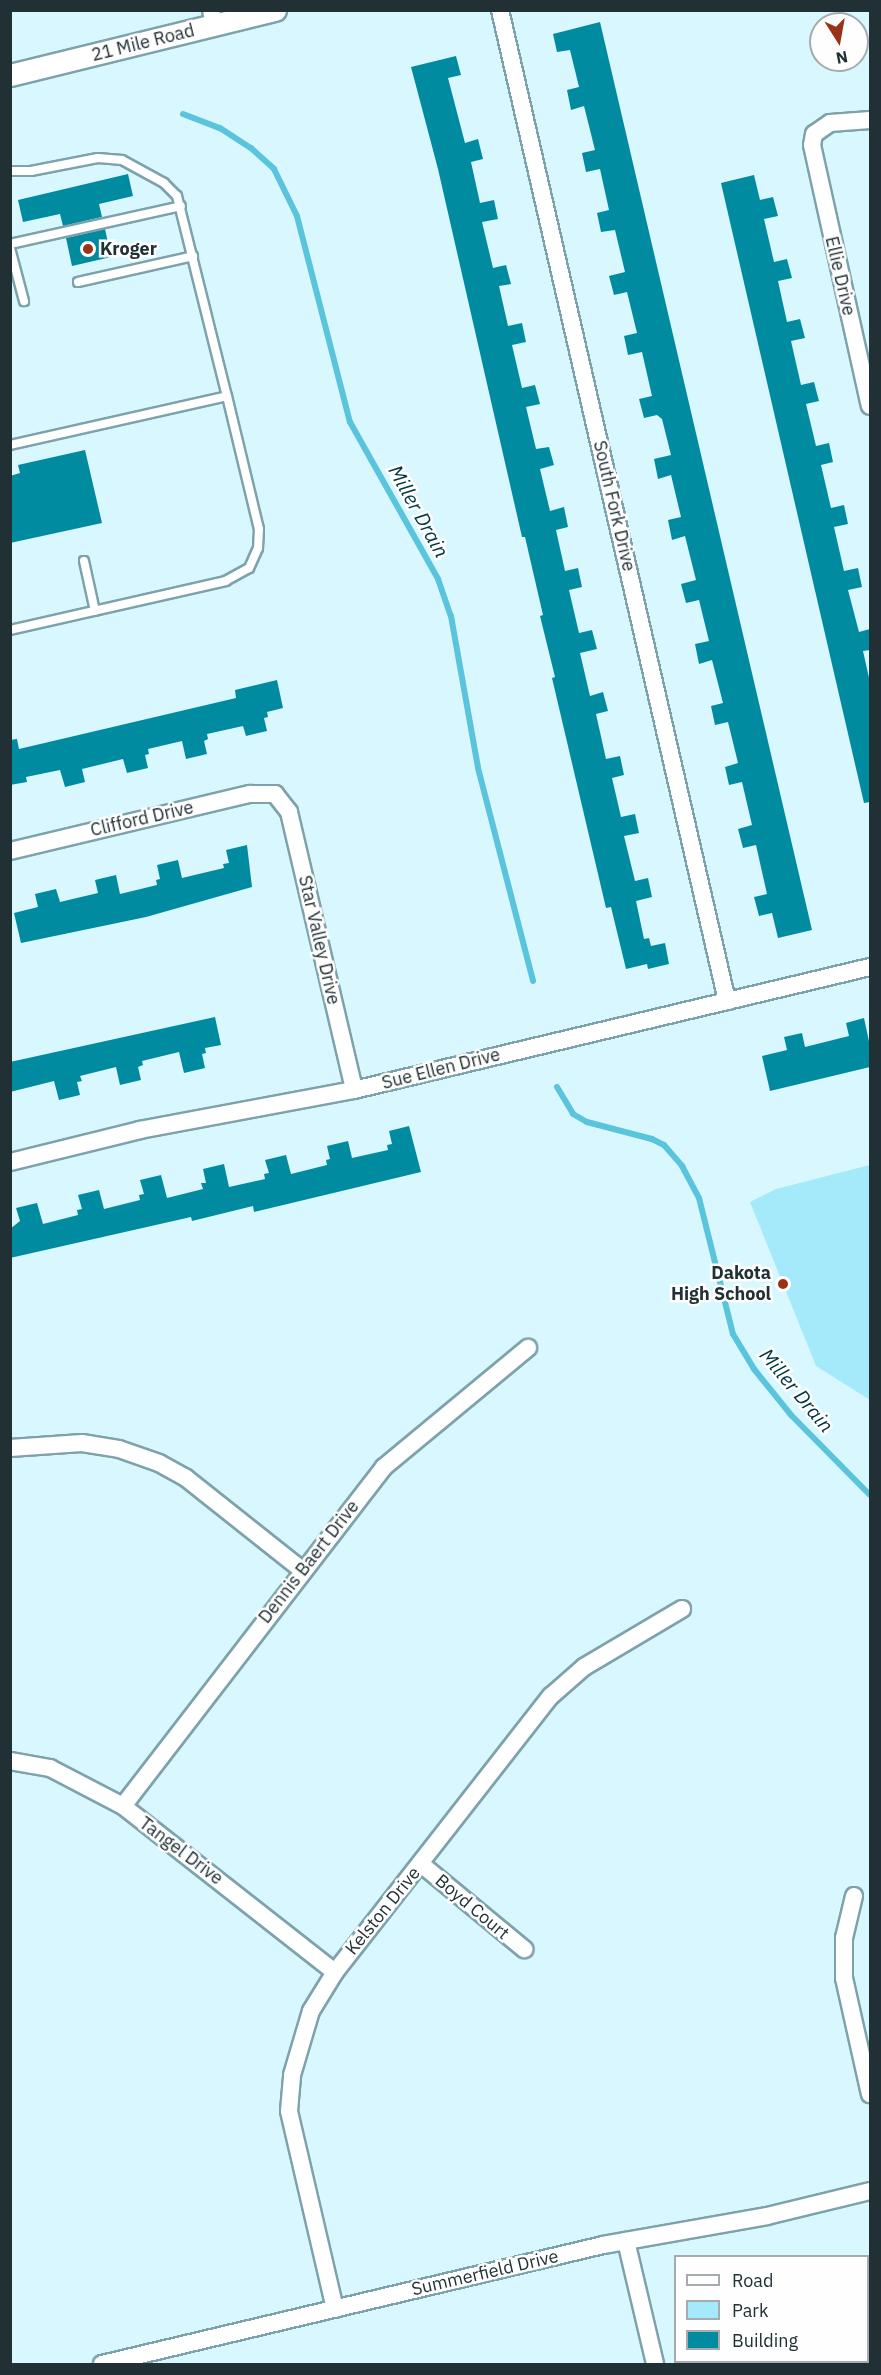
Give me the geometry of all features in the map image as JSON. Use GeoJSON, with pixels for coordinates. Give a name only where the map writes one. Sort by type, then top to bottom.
{"type":"FeatureCollection","features":[{"type":"Feature","properties":{"kind":"street","name":"21 Mile Road"},"geometry":{"type":"LineString","coordinates":[[10,75],[212,18],[276,10]]}},
{"type":"Feature","properties":{"kind":"street","name":"South Fork Drive"},"geometry":{"type":"LineString","coordinates":[[500,10],[728,1001]]}},
{"type":"Feature","properties":{"kind":"street","name":"Ellie Drive"},"geometry":{"type":"LineString","coordinates":[[870,120],[830,123],[814,134],[812,145],[870,406]]}},
{"type":"Feature","properties":{"kind":"street","name":"Clifford Drive"},"geometry":{"type":"LineString","coordinates":[[10,851],[250,794],[275,794]]}},
{"type":"Feature","properties":{"kind":"street","name":"Star Valley Drive"},"geometry":{"type":"LineString","coordinates":[[275,794],[289,812],[354,1090]]}},
{"type":"Feature","properties":{"kind":"street","name":"Sue Ellen Drive"},"geometry":{"type":"LineString","coordinates":[[10,1162],[140,1130],[354,1090],[870,967]]}},
{"type":"Feature","properties":{"kind":"street","name":"Dennis Baert Drive"},"geometry":{"type":"LineString","coordinates":[[123,1806],[302,1570],[384,1467],[528,1348]]}},
{"type":"Feature","properties":{"kind":"street"},"geometry":{"type":"LineString","coordinates":[[10,1448],[82,1443],[119,1449],[159,1463],[186,1478],[302,1570]]}},
{"type":"Feature","properties":{"kind":"street","name":"Kelston Drive"},"geometry":{"type":"LineString","coordinates":[[335,2309],[289,2111],[300,2042],[311,2011],[335,1972],[421,1864],[522,1728],[551,1696],[584,1667],[682,1609]]}},
{"type":"Feature","properties":{"kind":"street","name":"Tangel Drive"},"geometry":{"type":"LineString","coordinates":[[10,1761],[50,1768],[123,1806],[335,1972]]}},
{"type":"Feature","properties":{"kind":"street","name":"Boyd Court"},"geometry":{"type":"LineString","coordinates":[[421,1864],[524,1949]]}},
{"type":"Feature","properties":{"kind":"street"},"geometry":{"type":"LineString","coordinates":[[854,1896],[844,1938],[844,1978],[870,2094]]}},
{"type":"Feature","properties":{"kind":"street","name":"Summerfield Drive"},"geometry":{"type":"LineString","coordinates":[[102,2364],[626,2241],[767,2216],[870,2191]]}},
{"type":"Feature","properties":{"kind":"street"},"geometry":{"type":"LineString","coordinates":[[626,2241],[655,2364]]}},
{"type":"Feature","properties":{"kind":"lane"},"geometry":{"type":"LineString","coordinates":[[10,171],[31,171],[98,158],[122,160],[164,183],[181,206],[259,529],[258,548],[249,568],[226,581],[10,630]]}},
{"type":"Feature","properties":{"kind":"lane"},"geometry":{"type":"LineString","coordinates":[[10,244],[181,206]]}},
{"type":"Feature","properties":{"kind":"lane"},"geometry":{"type":"LineString","coordinates":[[10,248],[24,300]]}},
{"type":"Feature","properties":{"kind":"lane"},"geometry":{"type":"LineString","coordinates":[[78,282],[193,256]]}},
{"type":"Feature","properties":{"kind":"lane"},"geometry":{"type":"LineString","coordinates":[[10,445],[227,396]]}},
{"type":"Feature","properties":{"kind":"lane"},"geometry":{"type":"LineString","coordinates":[[84,561],[95,611]]}},
{"type":"Feature","properties":{"kind":"green space"},"geometry":{"type":"Polygon","coordinates":[[[870,1165],[870,1400],[816,1366],[750,1202],[776,1189],[870,1165]]]}},
{"type":"Feature","properties":{"kind":"building"},"geometry":{"type":"Polygon","coordinates":[[[600,22],[812,930],[778,938],[772,913],[759,916],[754,897],[767,894],[756,845],[743,848],[738,829],[752,825],[742,782],[729,785],[725,767],[738,763],[728,722],[715,725],[711,706],[723,703],[712,660],[699,664],[695,644],[709,641],[699,600],[686,603],[681,584],[696,580],[685,536],[672,540],[668,520],[681,517],[671,475],[658,479],[654,459],[671,455],[662,419],[657,415],[644,418],[639,399],[652,396],[642,352],[628,355],[624,336],[637,333],[627,292],[614,295],[609,276],[625,272],[615,230],[601,232],[597,213],[609,210],[600,169],[586,172],[582,153],[595,150],[584,106],[571,110],[567,90],[579,87],[570,50],[557,52],[553,34],[600,22]]]}},
{"type":"Feature","properties":{"kind":"building"},"geometry":{"type":"Polygon","coordinates":[[[456,56],[461,75],[448,78],[465,143],[478,139],[483,159],[471,162],[480,203],[494,200],[498,219],[482,222],[493,268],[506,265],[511,284],[499,286],[508,326],[522,323],[526,342],[512,345],[522,388],[535,385],[540,404],[526,407],[536,449],[549,447],[554,465],[540,469],[550,511],[564,507],[568,527],[556,530],[565,571],[578,568],[582,587],[569,590],[579,633],[592,630],[597,649],[580,653],[590,696],[603,692],[608,711],[596,714],[606,759],[620,756],[624,775],[612,778],[621,817],[635,814],[639,833],[624,836],[635,881],[648,878],[652,897],[636,901],[644,939],[649,938],[651,946],[665,943],[669,964],[648,969],[647,964],[626,969],[611,907],[606,908],[552,678],[555,677],[540,616],[543,615],[525,537],[522,537],[438,169],[411,67],[456,56]]]}},
{"type":"Feature","properties":{"kind":"building"},"geometry":{"type":"Polygon","coordinates":[[[128,174],[133,196],[99,204],[102,217],[63,226],[60,214],[23,222],[18,200],[128,174]]]}},
{"type":"Feature","properties":{"kind":"building"},"geometry":{"type":"Polygon","coordinates":[[[754,175],[760,200],[773,197],[778,216],[764,219],[774,262],[787,259],[792,278],[778,281],[787,322],[800,319],[805,338],[791,341],[801,385],[814,382],[819,401],[806,404],[816,446],[829,443],[833,462],[821,465],[831,508],[844,505],[848,524],[834,527],[844,571],[858,568],[862,587],[848,590],[859,632],[870,629],[870,650],[863,651],[870,682],[870,802],[864,803],[721,183],[754,175]]]}},
{"type":"Feature","properties":{"kind":"building"},"geometry":{"type":"Polygon","coordinates":[[[105,229],[111,257],[72,266],[66,238],[105,229]]]}},
{"type":"Feature","properties":{"kind":"building"},"geometry":{"type":"Polygon","coordinates":[[[85,450],[102,523],[10,543],[10,476],[20,473],[18,465],[85,450]]]}},
{"type":"Feature","properties":{"kind":"building"},"geometry":{"type":"Polygon","coordinates":[[[277,680],[283,708],[267,712],[268,717],[264,718],[267,731],[246,736],[243,726],[207,734],[208,739],[204,741],[207,754],[186,759],[182,741],[148,749],[149,754],[145,755],[148,768],[127,773],[123,759],[82,769],[85,782],[65,787],[60,770],[26,777],[27,782],[10,785],[10,740],[17,739],[19,749],[236,698],[235,690],[277,680]]]}},
{"type":"Feature","properties":{"kind":"building"},"geometry":{"type":"Polygon","coordinates":[[[247,845],[252,887],[146,917],[21,943],[14,913],[38,907],[35,894],[56,889],[60,902],[98,893],[95,880],[116,875],[120,894],[157,885],[156,880],[160,879],[157,865],[178,860],[182,878],[224,868],[223,864],[229,863],[226,850],[247,845]]]}},
{"type":"Feature","properties":{"kind":"building"},"geometry":{"type":"Polygon","coordinates":[[[215,1017],[221,1045],[205,1048],[206,1053],[202,1054],[205,1068],[184,1073],[179,1052],[142,1061],[143,1065],[138,1067],[141,1080],[120,1085],[116,1067],[80,1076],[82,1081],[77,1082],[80,1095],[59,1100],[54,1081],[10,1092],[10,1062],[215,1017]]]}},
{"type":"Feature","properties":{"kind":"building"},"geometry":{"type":"Polygon","coordinates":[[[864,1018],[870,1046],[870,1067],[770,1091],[762,1056],[787,1050],[784,1037],[802,1033],[805,1047],[849,1036],[846,1023],[864,1018]]]}},
{"type":"Feature","properties":{"kind":"building"},"geometry":{"type":"Polygon","coordinates":[[[409,1126],[421,1172],[254,1212],[253,1206],[192,1221],[191,1217],[10,1258],[10,1229],[20,1221],[16,1208],[37,1203],[43,1224],[78,1215],[77,1210],[82,1209],[78,1195],[99,1190],[104,1209],[140,1200],[139,1195],[144,1194],[140,1180],[161,1175],[167,1198],[203,1189],[201,1183],[206,1183],[203,1169],[224,1164],[229,1187],[265,1179],[264,1174],[269,1173],[265,1160],[286,1155],[291,1174],[327,1165],[326,1160],[330,1159],[327,1146],[348,1141],[352,1158],[388,1150],[387,1145],[392,1144],[389,1131],[409,1126]]]}},
{"type":"Feature","properties":{"kind":"waterway","name":"Miller Drain"},"geometry":{"type":"LineString","coordinates":[[183,114],[220,128],[251,148],[274,169],[297,216],[350,422],[438,579],[451,616],[478,768],[533,981]]}},
{"type":"Feature","properties":{"kind":"waterway","name":"Miller Drain"},"geometry":{"type":"LineString","coordinates":[[557,1087],[573,1114],[587,1122],[652,1139],[664,1145],[682,1166],[699,1198],[733,1334],[754,1369],[791,1415],[870,1495]]}},
{"type":"Feature","properties":{"kind":"place","name":"Kroger"},"geometry":{"type":"Point","coordinates":[88,249]}},
{"type":"Feature","properties":{"kind":"place","name":"Dakota High School"},"geometry":{"type":"Point","coordinates":[783,1284]}}]}
